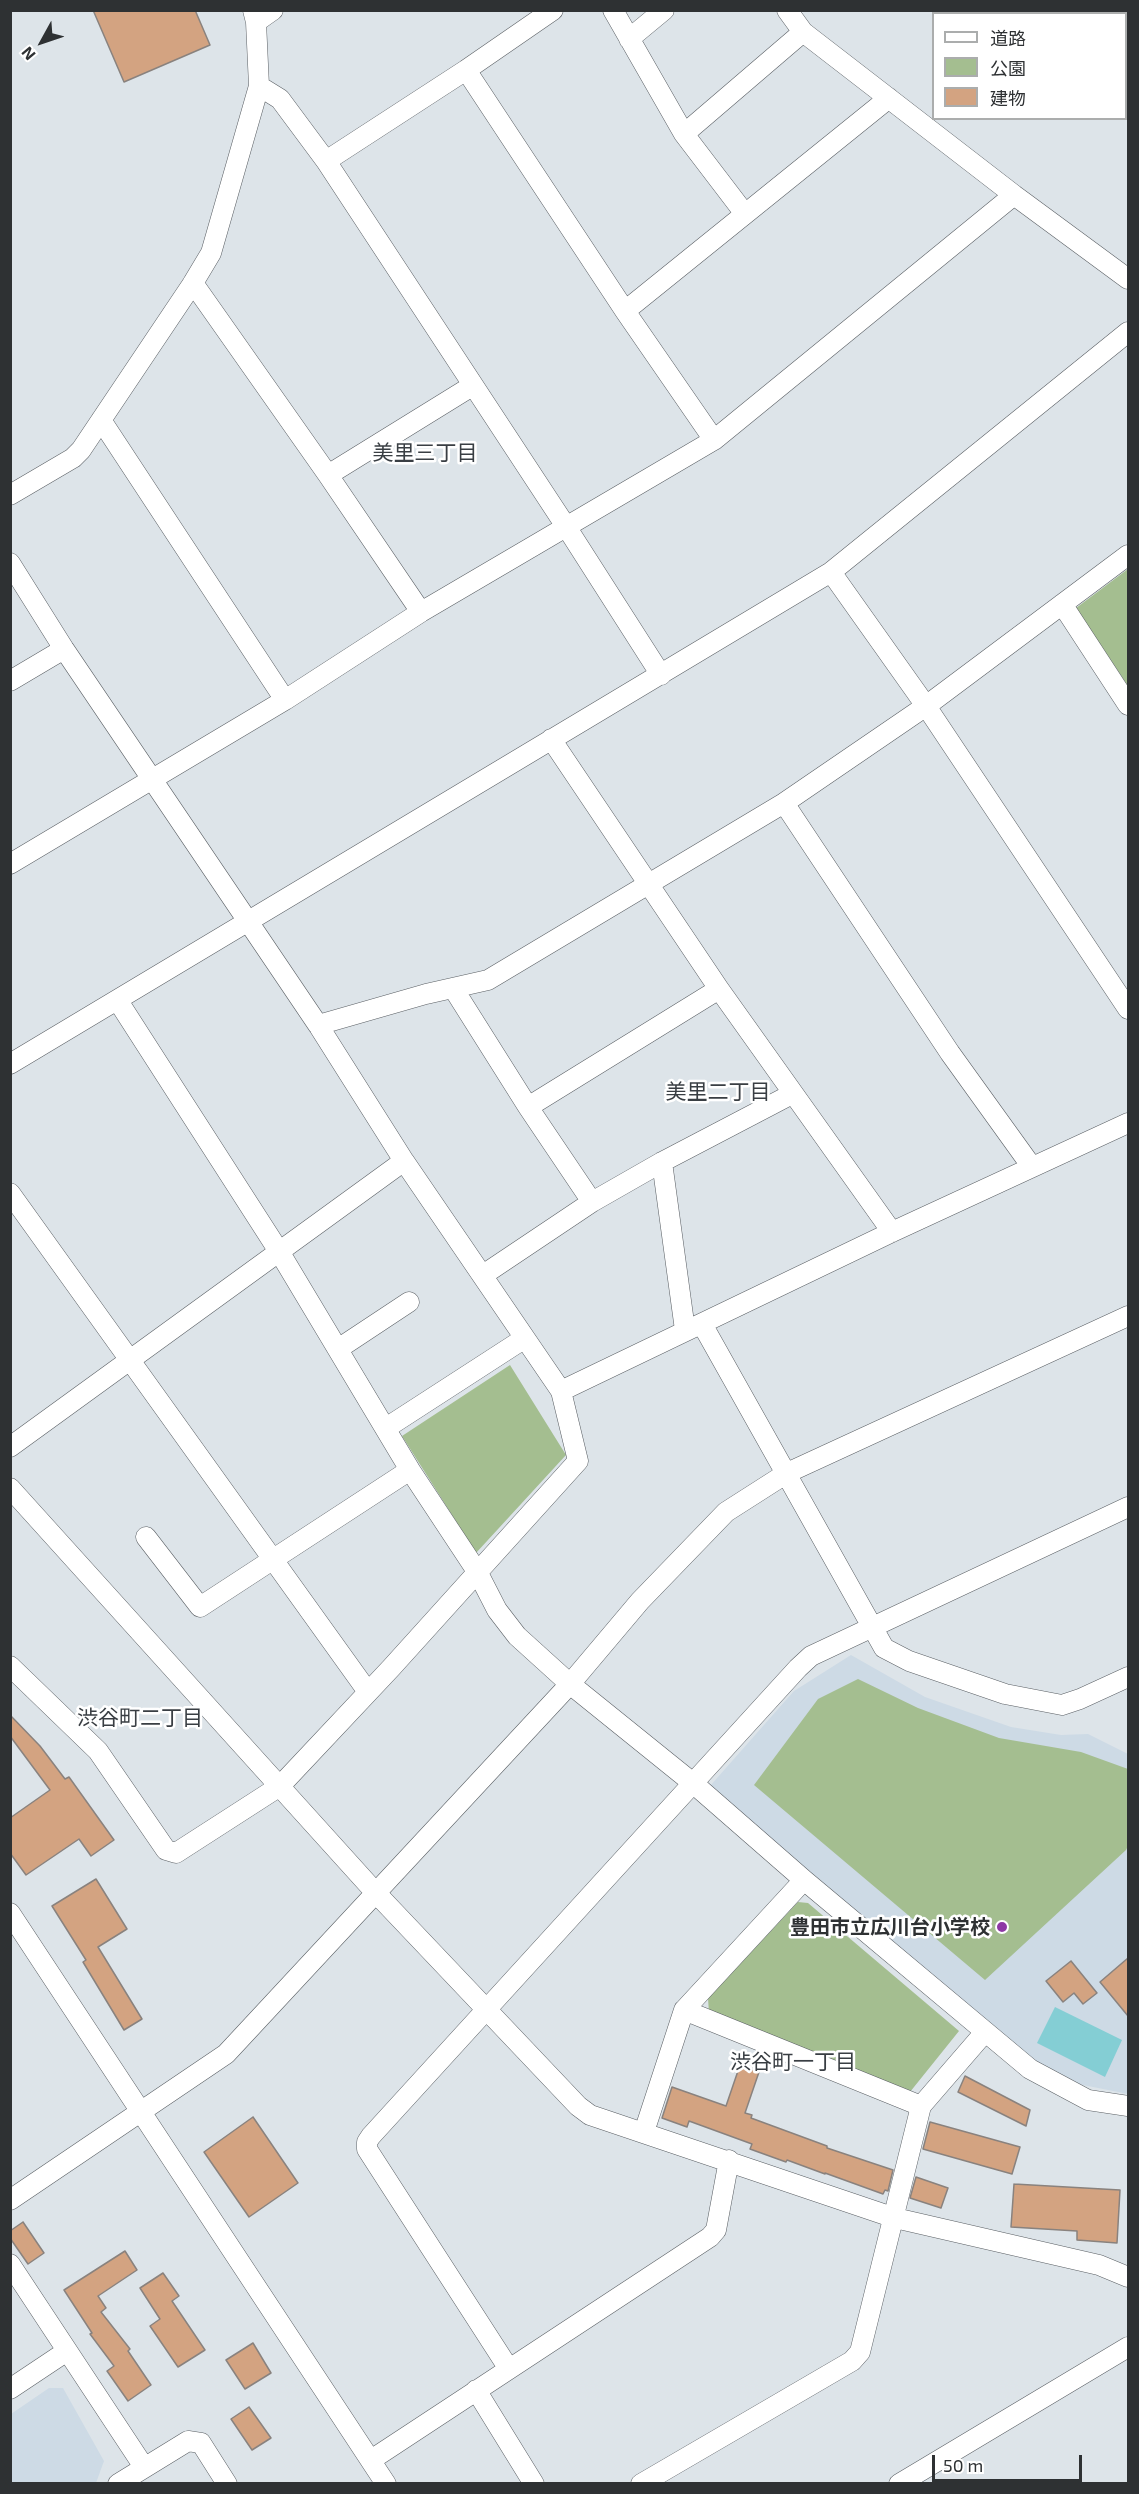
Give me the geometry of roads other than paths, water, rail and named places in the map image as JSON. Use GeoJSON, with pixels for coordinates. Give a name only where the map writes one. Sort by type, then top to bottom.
{"type":"FeatureCollection","features":[{"type":"Feature","properties":{"kind":"street"},"geometry":{"type":"LineString","coordinates":[[10,495],[73,458],[81,450],[194,283],[211,253],[259,86],[254,16],[273,10]]}},
{"type":"Feature","properties":{"kind":"street"},"geometry":{"type":"LineString","coordinates":[[326,161],[553,10]]}},
{"type":"Feature","properties":{"kind":"street"},"geometry":{"type":"LineString","coordinates":[[613,10],[684,134],[745,214]]}},
{"type":"Feature","properties":{"kind":"street"},"geometry":{"type":"LineString","coordinates":[[630,39],[664,10]]}},
{"type":"Feature","properties":{"kind":"street"},"geometry":{"type":"LineString","coordinates":[[787,10],[804,32],[1014,195],[1128,279]]}},
{"type":"Feature","properties":{"kind":"street"},"geometry":{"type":"LineString","coordinates":[[684,134],[804,32]]}},
{"type":"Feature","properties":{"kind":"street"},"geometry":{"type":"LineString","coordinates":[[466,70],[625,311],[714,440]]}},
{"type":"Feature","properties":{"kind":"street"},"geometry":{"type":"LineString","coordinates":[[259,86],[280,99],[326,161],[661,675]]}},
{"type":"Feature","properties":{"kind":"street"},"geometry":{"type":"LineString","coordinates":[[625,311],[889,98]]}},
{"type":"Feature","properties":{"kind":"street"},"geometry":{"type":"LineString","coordinates":[[10,864],[285,700],[421,612],[714,440],[1014,195]]}},
{"type":"Feature","properties":{"kind":"street"},"geometry":{"type":"LineString","coordinates":[[194,283],[421,612]]}},
{"type":"Feature","properties":{"kind":"street"},"geometry":{"type":"LineString","coordinates":[[10,1064],[831,572],[1128,332]]}},
{"type":"Feature","properties":{"kind":"street"},"geometry":{"type":"LineString","coordinates":[[328,475],[472,386]]}},
{"type":"Feature","properties":{"kind":"street"},"geometry":{"type":"LineString","coordinates":[[101,420],[285,700]]}},
{"type":"Feature","properties":{"kind":"street"},"geometry":{"type":"LineString","coordinates":[[318,1024],[488,980],[784,803],[926,706],[1128,555]]}},
{"type":"Feature","properties":{"kind":"street"},"geometry":{"type":"LineString","coordinates":[[10,563],[151,780],[318,1024],[404,1161],[561,1391],[578,1461],[478,1574],[280,1786],[176,1853],[166,1850],[98,1750],[10,1666]]}},
{"type":"Feature","properties":{"kind":"street"},"geometry":{"type":"LineString","coordinates":[[831,572],[926,706],[1128,1009]]}},
{"type":"Feature","properties":{"kind":"street"},"geometry":{"type":"LineString","coordinates":[[1062,604],[1128,705]]}},
{"type":"Feature","properties":{"kind":"street"},"geometry":{"type":"LineString","coordinates":[[10,681],[64,649]]}},
{"type":"Feature","properties":{"kind":"street"},"geometry":{"type":"LineString","coordinates":[[551,738],[719,989],[892,1232]]}},
{"type":"Feature","properties":{"kind":"street"},"geometry":{"type":"LineString","coordinates":[[784,803],[950,1053],[1032,1167]]}},
{"type":"Feature","properties":{"kind":"street"},"geometry":{"type":"LineString","coordinates":[[453,988],[528,1107],[592,1202]]}},
{"type":"Feature","properties":{"kind":"street"},"geometry":{"type":"LineString","coordinates":[[528,1107],[719,989]]}},
{"type":"Feature","properties":{"kind":"street"},"geometry":{"type":"LineString","coordinates":[[118,1001],[280,1252],[410,1470],[478,1574],[497,1610],[517,1636],[570,1684],[694,1784],[804,1880],[1030,2069],[1088,2100],[1128,2106]]}},
{"type":"Feature","properties":{"kind":"street"},"geometry":{"type":"LineString","coordinates":[[483,1275],[592,1202],[662,1162],[792,1094]]}},
{"type":"Feature","properties":{"kind":"street"},"geometry":{"type":"LineString","coordinates":[[561,1391],[892,1232],[1128,1123]]}},
{"type":"Feature","properties":{"kind":"street"},"geometry":{"type":"LineString","coordinates":[[10,1447],[404,1161]]}},
{"type":"Feature","properties":{"kind":"street"},"geometry":{"type":"LineString","coordinates":[[662,1162],[693,1327],[787,1473],[884,1648],[909,1661],[1005,1694],[1062,1705],[1128,1677]]}},
{"type":"Feature","properties":{"kind":"street"},"geometry":{"type":"LineString","coordinates":[[10,1192],[368,1692]]}},
{"type":"Feature","properties":{"kind":"street"},"geometry":{"type":"LineString","coordinates":[[338,1348],[409,1302]]}},
{"type":"Feature","properties":{"kind":"street"},"geometry":{"type":"LineString","coordinates":[[10,2200],[226,2054],[570,1684],[640,1601],[726,1512],[787,1473],[1128,1316]]}},
{"type":"Feature","properties":{"kind":"street"},"geometry":{"type":"LineString","coordinates":[[386,1428],[525,1338]]}},
{"type":"Feature","properties":{"kind":"street"},"geometry":{"type":"LineString","coordinates":[[146,1537],[200,1607],[410,1470]]}},
{"type":"Feature","properties":{"kind":"street"},"geometry":{"type":"LineString","coordinates":[[10,1488],[375,1892],[578,2106],[590,2115],[729,2160],[895,2218],[1099,2265],[1128,2277]]}},
{"type":"Feature","properties":{"kind":"street"},"geometry":{"type":"LineString","coordinates":[[509,2369],[367,2149],[367,2142],[371,2136],[798,1668],[812,1656],[1128,1507]]}},
{"type":"Feature","properties":{"kind":"street"},"geometry":{"type":"LineString","coordinates":[[644,2132],[684,2010],[804,1880]]}},
{"type":"Feature","properties":{"kind":"street"},"geometry":{"type":"LineString","coordinates":[[10,1913],[386,2484]]}},
{"type":"Feature","properties":{"kind":"street"},"geometry":{"type":"LineString","coordinates":[[684,2010],[921,2106]]}},
{"type":"Feature","properties":{"kind":"street"},"geometry":{"type":"LineString","coordinates":[[641,2484],[852,2361],[860,2352],[921,2106],[985,2031]]}},
{"type":"Feature","properties":{"kind":"street"},"geometry":{"type":"LineString","coordinates":[[371,2460],[710,2237],[716,2230],[729,2160]]}},
{"type":"Feature","properties":{"kind":"street"},"geometry":{"type":"LineString","coordinates":[[10,2264],[144,2467]]}},
{"type":"Feature","properties":{"kind":"street"},"geometry":{"type":"LineString","coordinates":[[899,2484],[1128,2347]]}},
{"type":"Feature","properties":{"kind":"street"},"geometry":{"type":"LineString","coordinates":[[10,2389],[67,2351]]}},
{"type":"Feature","properties":{"kind":"street"},"geometry":{"type":"LineString","coordinates":[[476,2390],[534,2484]]}},
{"type":"Feature","properties":{"kind":"street"},"geometry":{"type":"LineString","coordinates":[[118,2484],[188,2441],[201,2443],[227,2484]]}},
{"type":"Feature","properties":{"kind":"water"},"geometry":{"type":"Polygon","coordinates":[[[1055,2007],[1122,2040],[1105,2077],[1037,2043],[1055,2007]]]}},
{"type":"Feature","properties":{"kind":"place","name":"豊田市立広川台小学校"},"geometry":{"type":"Point","coordinates":[1002,1927]}},
{"type":"Feature","properties":{"kind":"district","name":"美里三丁目"},"geometry":{"type":"Point","coordinates":[425,453]}},
{"type":"Feature","properties":{"kind":"district","name":"美里二丁目"},"geometry":{"type":"Point","coordinates":[718,1092]}},
{"type":"Feature","properties":{"kind":"district","name":"渋谷町二丁目"},"geometry":{"type":"Point","coordinates":[140,1718]}},
{"type":"Feature","properties":{"kind":"district","name":"渋谷町一丁目"},"geometry":{"type":"Point","coordinates":[793,2062]}}]}
